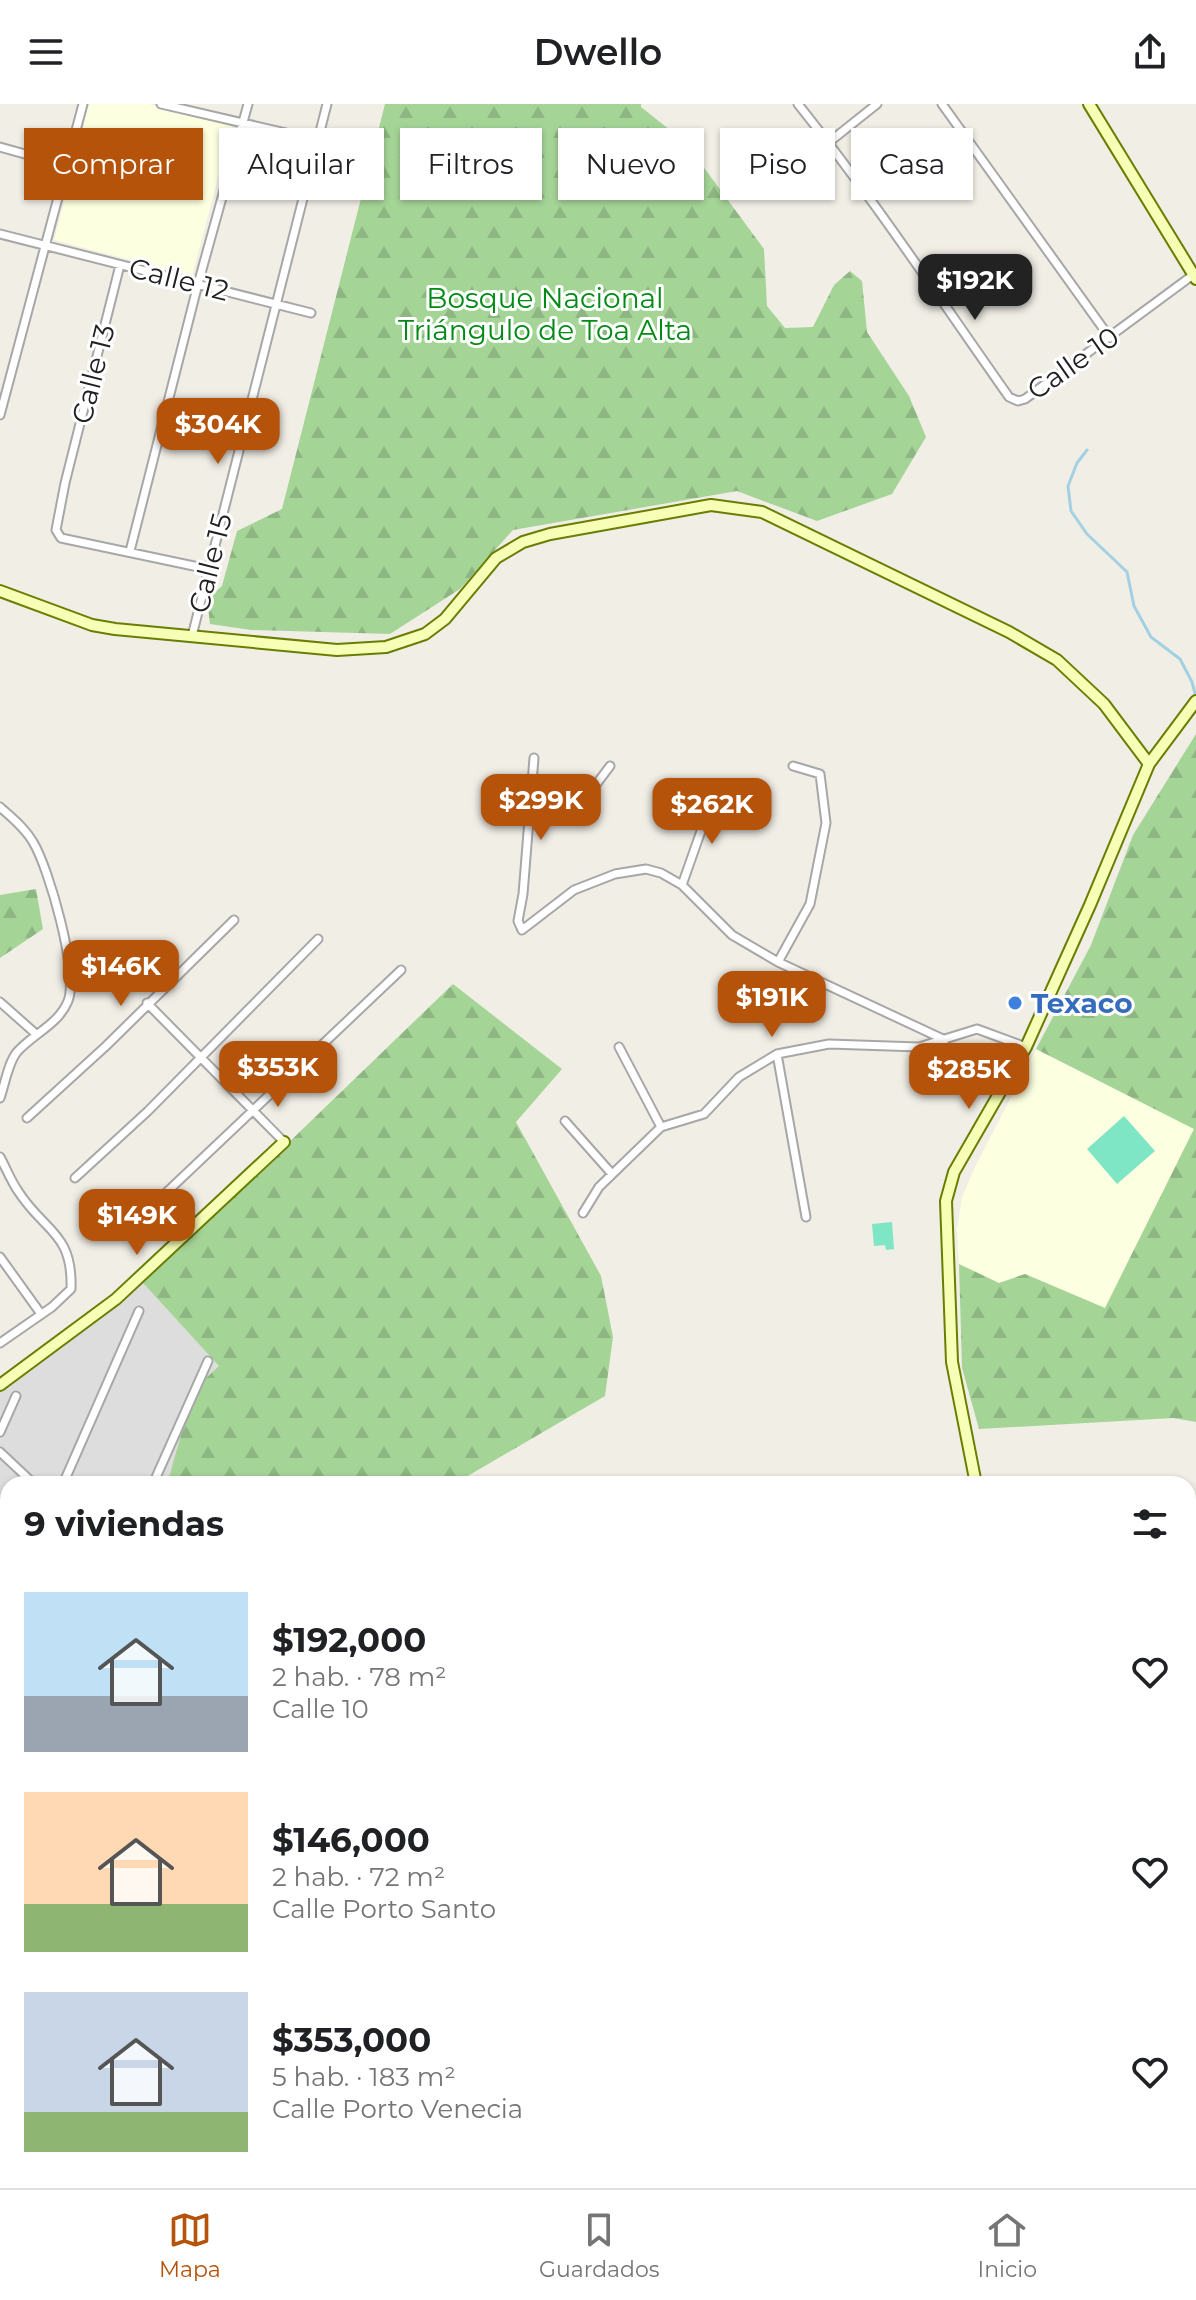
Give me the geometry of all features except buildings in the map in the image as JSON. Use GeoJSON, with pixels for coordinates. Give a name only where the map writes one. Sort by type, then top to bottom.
{"type":"FeatureCollection","features":[{"type":"Feature","properties":{"kind":"street"},"geometry":{"type":"LineString","coordinates":[[77,128],[83,104]]}},
{"type":"Feature","properties":{"kind":"street"},"geometry":{"type":"LineString","coordinates":[[164,104],[269,128]]}},
{"type":"Feature","properties":{"kind":"street"},"geometry":{"type":"LineString","coordinates":[[208,569],[130,551],[198,284],[248,104]]}},
{"type":"Feature","properties":{"kind":"street","name":"Calle 15"},"geometry":{"type":"LineString","coordinates":[[321,128],[327,104]]}},
{"type":"Feature","properties":{"kind":"street","name":"Calle 10"},"geometry":{"type":"LineString","coordinates":[[798,104],[816,128]]}},
{"type":"Feature","properties":{"kind":"street"},"geometry":{"type":"LineString","coordinates":[[835,137],[877,104]]}},
{"type":"Feature","properties":{"kind":"street"},"geometry":{"type":"LineString","coordinates":[[942,104],[1110,338]]}},
{"type":"Feature","properties":{"kind":"street"},"geometry":{"type":"LineString","coordinates":[[1089,104],[1194,277]]}},
{"type":"Feature","properties":{"kind":"street"},"geometry":{"type":"LineString","coordinates":[[0,147],[24,154]]}},
{"type":"Feature","properties":{"kind":"street","name":"Calle 10"},"geometry":{"type":"LineString","coordinates":[[835,152],[882,214],[1009,397],[1018,401],[1194,277]]}},
{"type":"Feature","properties":{"kind":"street"},"geometry":{"type":"LineString","coordinates":[[0,415],[59,200]]}},
{"type":"Feature","properties":{"kind":"street","name":"Calle 15"},"geometry":{"type":"LineString","coordinates":[[192,636],[302,200]]}},
{"type":"Feature","properties":{"kind":"street","name":"Calle 12"},"geometry":{"type":"LineString","coordinates":[[0,234],[311,313]]}},
{"type":"Feature","properties":{"kind":"street","name":"Calle 13"},"geometry":{"type":"LineString","coordinates":[[120,265],[56,530],[58,535],[130,551]]}},
{"type":"Feature","properties":{"kind":"street"},"geometry":{"type":"LineString","coordinates":[[0,591],[92,625],[337,650],[386,647],[425,634],[445,619],[496,558],[523,542],[550,534],[711,505],[762,512],[1009,632],[1057,660],[1104,704],[1149,764]]}},
{"type":"Feature","properties":{"kind":"street"},"geometry":{"type":"LineString","coordinates":[[974,1476],[952,1362],[946,1201],[954,1172],[1026,1047],[1149,764],[1196,701]]}},
{"type":"Feature","properties":{"kind":"street"},"geometry":{"type":"LineString","coordinates":[[534,758],[518,921],[522,930],[574,890],[615,874],[646,869],[661,873],[682,885],[732,935],[778,962],[945,1040]]}},
{"type":"Feature","properties":{"kind":"street"},"geometry":{"type":"LineString","coordinates":[[528,809],[583,802],[610,766]]}},
{"type":"Feature","properties":{"kind":"street"},"geometry":{"type":"LineString","coordinates":[[778,962],[810,904],[826,823],[820,774],[793,766]]}},
{"type":"Feature","properties":{"kind":"street"},"geometry":{"type":"LineString","coordinates":[[682,885],[713,797]]}},
{"type":"Feature","properties":{"kind":"street"},"geometry":{"type":"LineString","coordinates":[[0,807],[20,825],[34,844],[50,887],[71,965],[72,987],[68,1003],[56,1019],[15,1054],[0,1098]]}},
{"type":"Feature","properties":{"kind":"street"},"geometry":{"type":"LineString","coordinates":[[27,1118],[106,1046],[234,920]]}},
{"type":"Feature","properties":{"kind":"street"},"geometry":{"type":"LineString","coordinates":[[75,1178],[148,1111],[318,939]]}},
{"type":"Feature","properties":{"kind":"street"},"geometry":{"type":"LineString","coordinates":[[132,1225],[401,970]]}},
{"type":"Feature","properties":{"kind":"street"},"geometry":{"type":"LineString","coordinates":[[0,1002],[36,1034]]}},
{"type":"Feature","properties":{"kind":"street"},"geometry":{"type":"LineString","coordinates":[[0,1385],[116,1299],[284,1142],[147,1003]]}},
{"type":"Feature","properties":{"kind":"street"},"geometry":{"type":"LineString","coordinates":[[583,1213],[599,1187],[661,1127],[704,1114],[739,1077],[777,1054],[829,1044],[919,1047],[977,1029],[1026,1047]]}},
{"type":"Feature","properties":{"kind":"street"},"geometry":{"type":"LineString","coordinates":[[619,1047],[661,1127]]}},
{"type":"Feature","properties":{"kind":"street"},"geometry":{"type":"LineString","coordinates":[[777,1054],[806,1217]]}},
{"type":"Feature","properties":{"kind":"street"},"geometry":{"type":"LineString","coordinates":[[565,1121],[612,1174]]}},
{"type":"Feature","properties":{"kind":"street"},"geometry":{"type":"LineString","coordinates":[[0,1157],[18,1192],[66,1248],[72,1268],[71,1289],[0,1343]]}},
{"type":"Feature","properties":{"kind":"street"},"geometry":{"type":"LineString","coordinates":[[0,1257],[41,1314]]}},
{"type":"Feature","properties":{"kind":"street"},"geometry":{"type":"LineString","coordinates":[[67,1476],[139,1311]]}},
{"type":"Feature","properties":{"kind":"street"},"geometry":{"type":"LineString","coordinates":[[157,1476],[208,1361]]}},
{"type":"Feature","properties":{"kind":"street"},"geometry":{"type":"LineString","coordinates":[[0,1432],[16,1396]]}},
{"type":"Feature","properties":{"kind":"street"},"geometry":{"type":"LineString","coordinates":[[0,1452],[26,1476]]}},
{"type":"Feature","properties":{"kind":"shaded area"},"geometry":{"type":"Polygon","coordinates":[[[89,104],[149,104],[232,126],[219,128],[219,175],[192,276],[54,240],[64,200],[203,200],[203,128],[83,128],[89,104]]]}},
{"type":"Feature","properties":{"kind":"shaded area"},"geometry":{"type":"Polygon","coordinates":[[[1036,1049],[1194,1129],[1105,1308],[1025,1274],[999,1283],[959,1264],[957,1230],[962,1197],[1036,1049]]]}},
{"type":"Feature","properties":{"kind":"shaded area"},"geometry":{"type":"Polygon","coordinates":[[[143,1283],[219,1366],[170,1476],[0,1476],[0,1387],[143,1283]]]}},
{"type":"Feature","properties":{"kind":"green space","name":"Bosque Nacional Triángulo de Toa Alta"},"geometry":{"type":"Polygon","coordinates":[[[385,104],[641,104],[667,128],[558,128],[558,200],[704,200],[704,168],[720,189],[720,200],[728,200],[764,249],[767,306],[785,328],[813,327],[834,285],[850,271],[862,281],[867,332],[909,396],[926,437],[892,494],[817,521],[737,491],[513,530],[460,589],[390,634],[251,630],[210,624],[207,599],[222,586],[237,531],[282,509],[361,200],[384,200],[384,128],[379,128],[385,104]]]}},
{"type":"Feature","properties":{"kind":"green space"},"geometry":{"type":"Polygon","coordinates":[[[1196,734],[1196,1422],[1173,1418],[979,1429],[962,1368],[959,1264],[999,1283],[1025,1274],[1105,1308],[1194,1129],[1036,1049],[1091,945],[1133,835],[1196,734]]]}},
{"type":"Feature","properties":{"kind":"green space"},"geometry":{"type":"Polygon","coordinates":[[[36,889],[43,929],[0,958],[0,895],[36,889]]]}},
{"type":"Feature","properties":{"kind":"green space"},"geometry":{"type":"Polygon","coordinates":[[[135,950],[153,968],[138,984],[120,966],[135,950]]]}},
{"type":"Feature","properties":{"kind":"green space"},"geometry":{"type":"Polygon","coordinates":[[[453,984],[562,1069],[516,1122],[601,1276],[613,1337],[605,1396],[468,1476],[169,1476],[194,1389],[219,1366],[143,1283],[453,984]]]}},
{"type":"Feature","properties":{"kind":"green space"},"geometry":{"type":"Polygon","coordinates":[[[1124,1116],[1155,1151],[1117,1184],[1087,1149],[1124,1116]]]}},
{"type":"Feature","properties":{"kind":"green space"},"geometry":{"type":"Polygon","coordinates":[[[892,1222],[894,1249],[886,1250],[885,1245],[874,1246],[872,1224],[892,1222]]]}},
{"type":"Feature","properties":{"kind":"waterway"},"geometry":{"type":"LineString","coordinates":[[1087,450],[1077,463],[1068,486],[1071,511],[1087,534],[1127,572],[1134,606],[1151,637],[1180,659],[1196,697]]}},
{"type":"Feature","properties":{"kind":"place","name":"Texaco"},"geometry":{"type":"Point","coordinates":[1015,1003]}}]}
